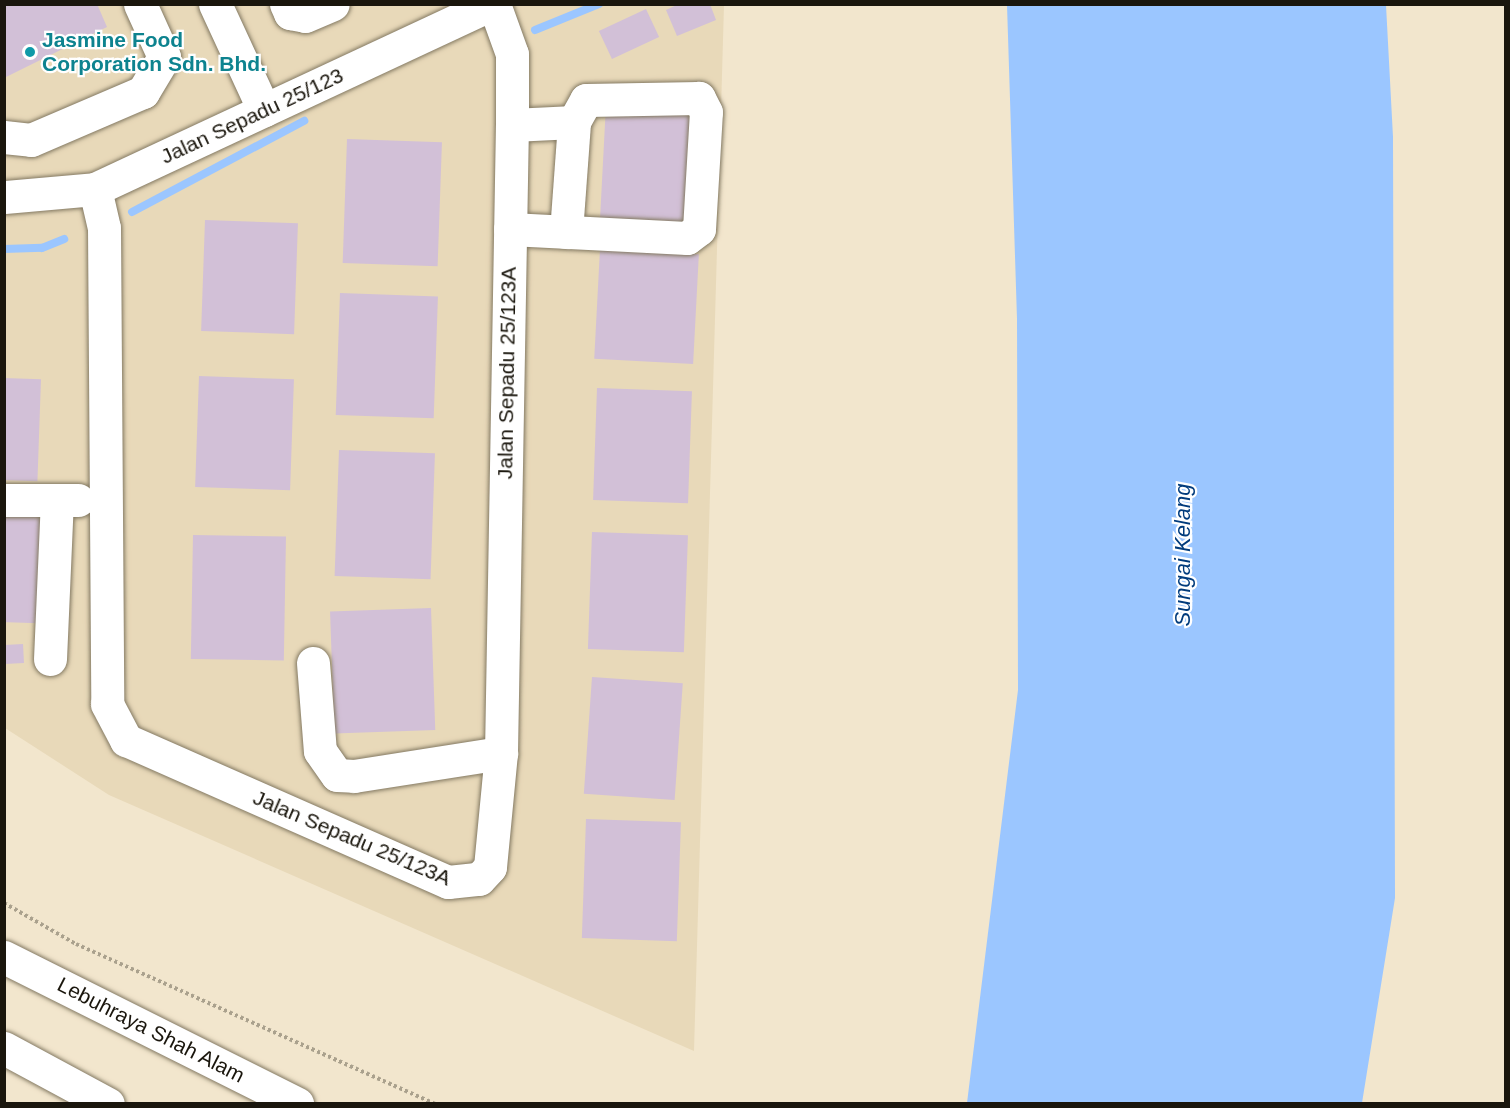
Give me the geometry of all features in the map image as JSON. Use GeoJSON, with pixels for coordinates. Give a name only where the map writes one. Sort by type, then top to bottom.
{"type":"FeatureCollection","features":[{"type":"Feature","properties":{"kind":"main road"},"geometry":{"type":"LineString","coordinates":[[4,137],[31,140],[143,92],[164,57],[140,4]]}},
{"type":"Feature","properties":{"kind":"main road"},"geometry":{"type":"LineString","coordinates":[[215,4],[264,110]]}},
{"type":"Feature","properties":{"kind":"main road"},"geometry":{"type":"LineString","coordinates":[[286,4],[290,13],[305,16],[333,4]]}},
{"type":"Feature","properties":{"kind":"main road","name":"Jalan Sepadu 25/123"},"geometry":{"type":"LineString","coordinates":[[4,197],[95,189],[493,4]]}},
{"type":"Feature","properties":{"kind":"main road","name":"Jalan Sepadu 25/123A"},"geometry":{"type":"LineString","coordinates":[[95,189],[104,228],[107,704],[126,740],[448,882],[462,884],[479,879],[490,867],[501,753],[512,125],[512,54],[493,4]]}},
{"type":"Feature","properties":{"kind":"main road"},"geometry":{"type":"LineString","coordinates":[[510,228],[683,238],[699,229],[706,112],[699,98],[586,100],[574,122],[566,231]]}},
{"type":"Feature","properties":{"kind":"main road"},"geometry":{"type":"LineString","coordinates":[[512,125],[574,122]]}},
{"type":"Feature","properties":{"kind":"main road"},"geometry":{"type":"LineString","coordinates":[[4,500],[104,500]]}},
{"type":"Feature","properties":{"kind":"main road"},"geometry":{"type":"LineString","coordinates":[[50,659],[57,500]]}},
{"type":"Feature","properties":{"kind":"main road"},"geometry":{"type":"LineString","coordinates":[[313,663],[320,751],[337,775],[354,776],[501,753]]}},
{"type":"Feature","properties":{"kind":"main road","name":"Lebuhraya Shah Alam"},"geometry":{"type":"LineString","coordinates":[[4,957],[297,1104]]}},
{"type":"Feature","properties":{"kind":"main road"},"geometry":{"type":"LineString","coordinates":[[4,1048],[108,1104]]}},
{"type":"Feature","properties":{"kind":"path"},"geometry":{"type":"LineString","coordinates":[[4,903],[76,944],[435,1104]]}},
{"type":"Feature","properties":{"kind":"shaded area"},"geometry":{"type":"Polygon","coordinates":[[[4,5],[724,5],[694,1051],[109,795],[5,728],[4,5]]]}},
{"type":"Feature","properties":{"kind":"water","name":"Sungai Kelang"},"geometry":{"type":"Polygon","coordinates":[[[1007,5],[1386,5],[1393,137],[1395,898],[1362,1103],[967,1103],[1018,690],[1017,319],[1007,5]]]}},
{"type":"Feature","properties":{"kind":"building","name":"Jasmine Food Corporation Sdn. Bhd."},"geometry":{"type":"Polygon","coordinates":[[[4,4],[97,4],[107,27],[4,78],[4,4]]]}},
{"type":"Feature","properties":{"kind":"building"},"geometry":{"type":"Polygon","coordinates":[[[679,4],[710,4],[716,20],[677,36],[666,10],[679,4]]]}},
{"type":"Feature","properties":{"kind":"building"},"geometry":{"type":"Polygon","coordinates":[[[646,9],[659,37],[612,59],[599,31],[646,9]]]}},
{"type":"Feature","properties":{"kind":"building"},"geometry":{"type":"Polygon","coordinates":[[[606,105],[697,110],[691,223],[600,218],[606,105]]]}},
{"type":"Feature","properties":{"kind":"building"},"geometry":{"type":"Polygon","coordinates":[[[347,139],[442,142],[438,266],[343,263],[347,139]]]}},
{"type":"Feature","properties":{"kind":"building"},"geometry":{"type":"Polygon","coordinates":[[[205,220],[298,223],[294,334],[201,331],[205,220]]]}},
{"type":"Feature","properties":{"kind":"building"},"geometry":{"type":"Polygon","coordinates":[[[600,249],[699,254],[693,364],[594,359],[600,249]]]}},
{"type":"Feature","properties":{"kind":"building"},"geometry":{"type":"Polygon","coordinates":[[[340,293],[438,296],[434,418],[336,415],[340,293]]]}},
{"type":"Feature","properties":{"kind":"building"},"geometry":{"type":"Polygon","coordinates":[[[199,376],[294,379],[290,490],[195,487],[199,376]]]}},
{"type":"Feature","properties":{"kind":"building"},"geometry":{"type":"Polygon","coordinates":[[[4,378],[41,379],[37,481],[4,480],[4,378]]]}},
{"type":"Feature","properties":{"kind":"building"},"geometry":{"type":"Polygon","coordinates":[[[597,388],[692,391],[688,503],[593,500],[597,388]]]}},
{"type":"Feature","properties":{"kind":"building"},"geometry":{"type":"Polygon","coordinates":[[[339,450],[435,453],[431,579],[335,576],[339,450]]]}},
{"type":"Feature","properties":{"kind":"building"},"geometry":{"type":"Polygon","coordinates":[[[4,514],[42,515],[38,623],[4,622],[4,514]]]}},
{"type":"Feature","properties":{"kind":"building"},"geometry":{"type":"Polygon","coordinates":[[[592,532],[688,535],[684,652],[588,649],[592,532]]]}},
{"type":"Feature","properties":{"kind":"building"},"geometry":{"type":"Polygon","coordinates":[[[193,535],[286,537],[284,661],[191,659],[193,535]]]}},
{"type":"Feature","properties":{"kind":"building"},"geometry":{"type":"Polygon","coordinates":[[[431,608],[435,730],[334,733],[330,612],[431,608]]]}},
{"type":"Feature","properties":{"kind":"building"},"geometry":{"type":"Polygon","coordinates":[[[23,644],[24,663],[5,664],[4,645],[23,644]]]}},
{"type":"Feature","properties":{"kind":"building"},"geometry":{"type":"Polygon","coordinates":[[[592,677],[683,683],[675,800],[584,794],[592,677]]]}},
{"type":"Feature","properties":{"kind":"building"},"geometry":{"type":"Polygon","coordinates":[[[586,819],[681,822],[677,941],[582,938],[586,819]]]}},
{"type":"Feature","properties":{"kind":"waterway"},"geometry":{"type":"LineString","coordinates":[[535,30],[599,4]]}},
{"type":"Feature","properties":{"kind":"waterway"},"geometry":{"type":"LineString","coordinates":[[132,212],[304,121]]}},
{"type":"Feature","properties":{"kind":"waterway"},"geometry":{"type":"LineString","coordinates":[[4,249],[42,248],[64,239]]}},
{"type":"Feature","properties":{"kind":"place","name":"Jasmine Food Corporation Sdn. Bhd."},"geometry":{"type":"Point","coordinates":[30,52]}}]}
